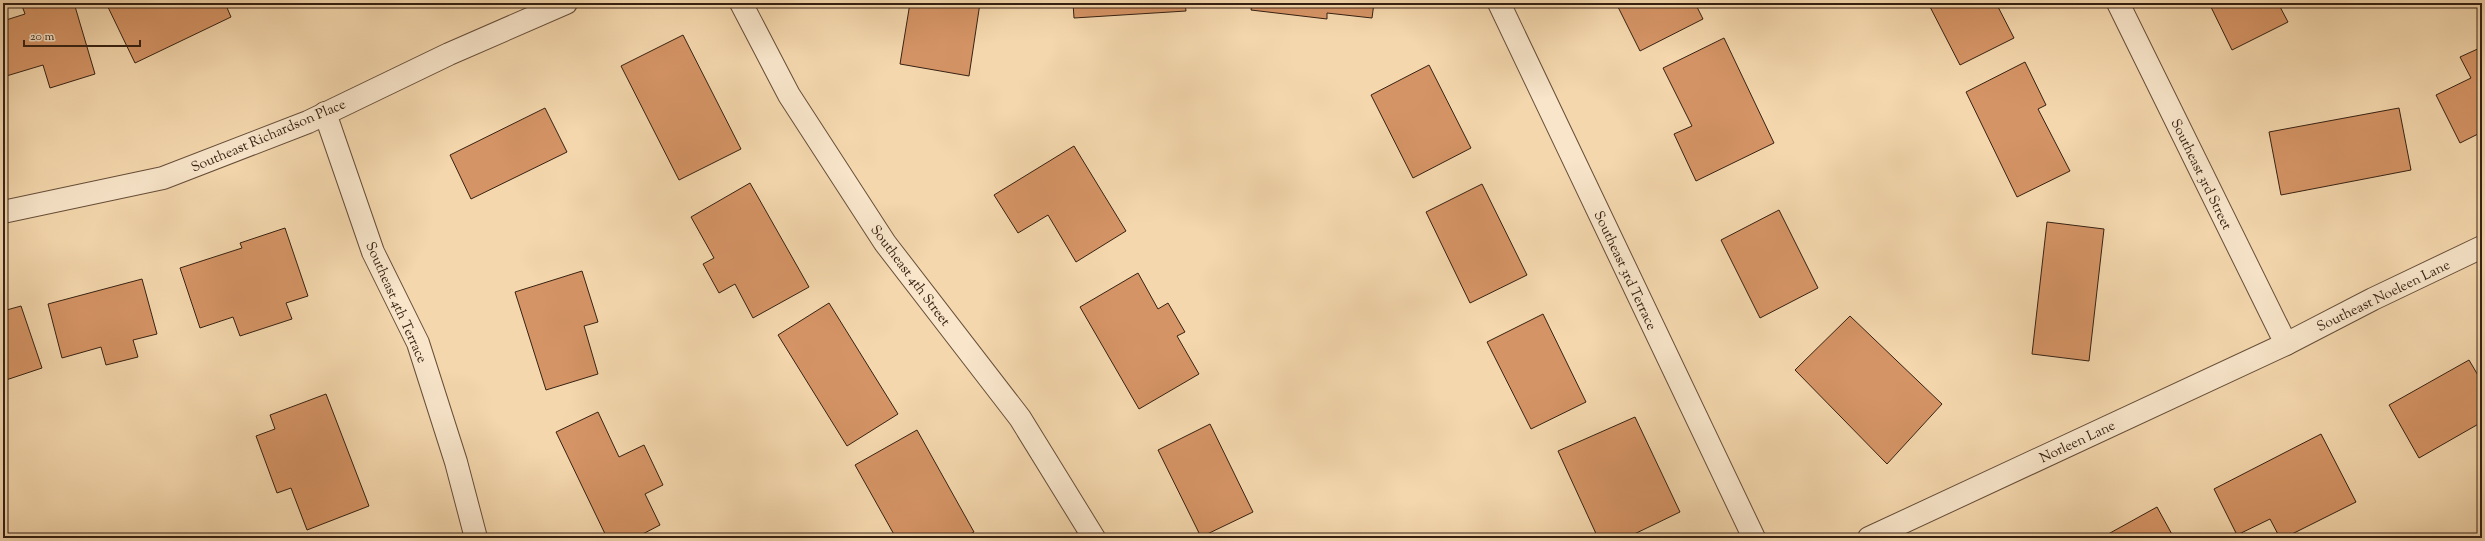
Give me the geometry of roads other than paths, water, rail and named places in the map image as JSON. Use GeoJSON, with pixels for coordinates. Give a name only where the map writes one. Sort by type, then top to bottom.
{"type":"FeatureCollection","features":[{"type":"Feature","properties":{"kind":"street","name":"Southeast Richardson Place"},"geometry":{"type":"LineString","coordinates":[[3,212],[163,178],[325,113],[449,54],[566,3]]}},
{"type":"Feature","properties":{"kind":"street","name":"Southeast 4th Street"},"geometry":{"type":"LineString","coordinates":[[741,3],[789,95],[885,243],[1020,418],[1094,538]]}},
{"type":"Feature","properties":{"kind":"street","name":"Southeast 3rd Terrace"},"geometry":{"type":"LineString","coordinates":[[1499,3],[1754,538]]}},
{"type":"Feature","properties":{"kind":"street","name":"Southeast 3rd Street"},"geometry":{"type":"LineString","coordinates":[[2118,3],[2286,344]]}},
{"type":"Feature","properties":{"kind":"street","name":"Southeast 4th Terrace"},"geometry":{"type":"LineString","coordinates":[[325,113],[373,252],[418,343],[456,462],[476,538]]}},
{"type":"Feature","properties":{"kind":"street","name":"Southeast Noeleen Lane"},"geometry":{"type":"LineString","coordinates":[[2286,344],[2373,299],[2482,247]]}},
{"type":"Feature","properties":{"kind":"street","name":"Norleen Lane"},"geometry":{"type":"LineString","coordinates":[[1869,538],[2286,344]]}}]}
